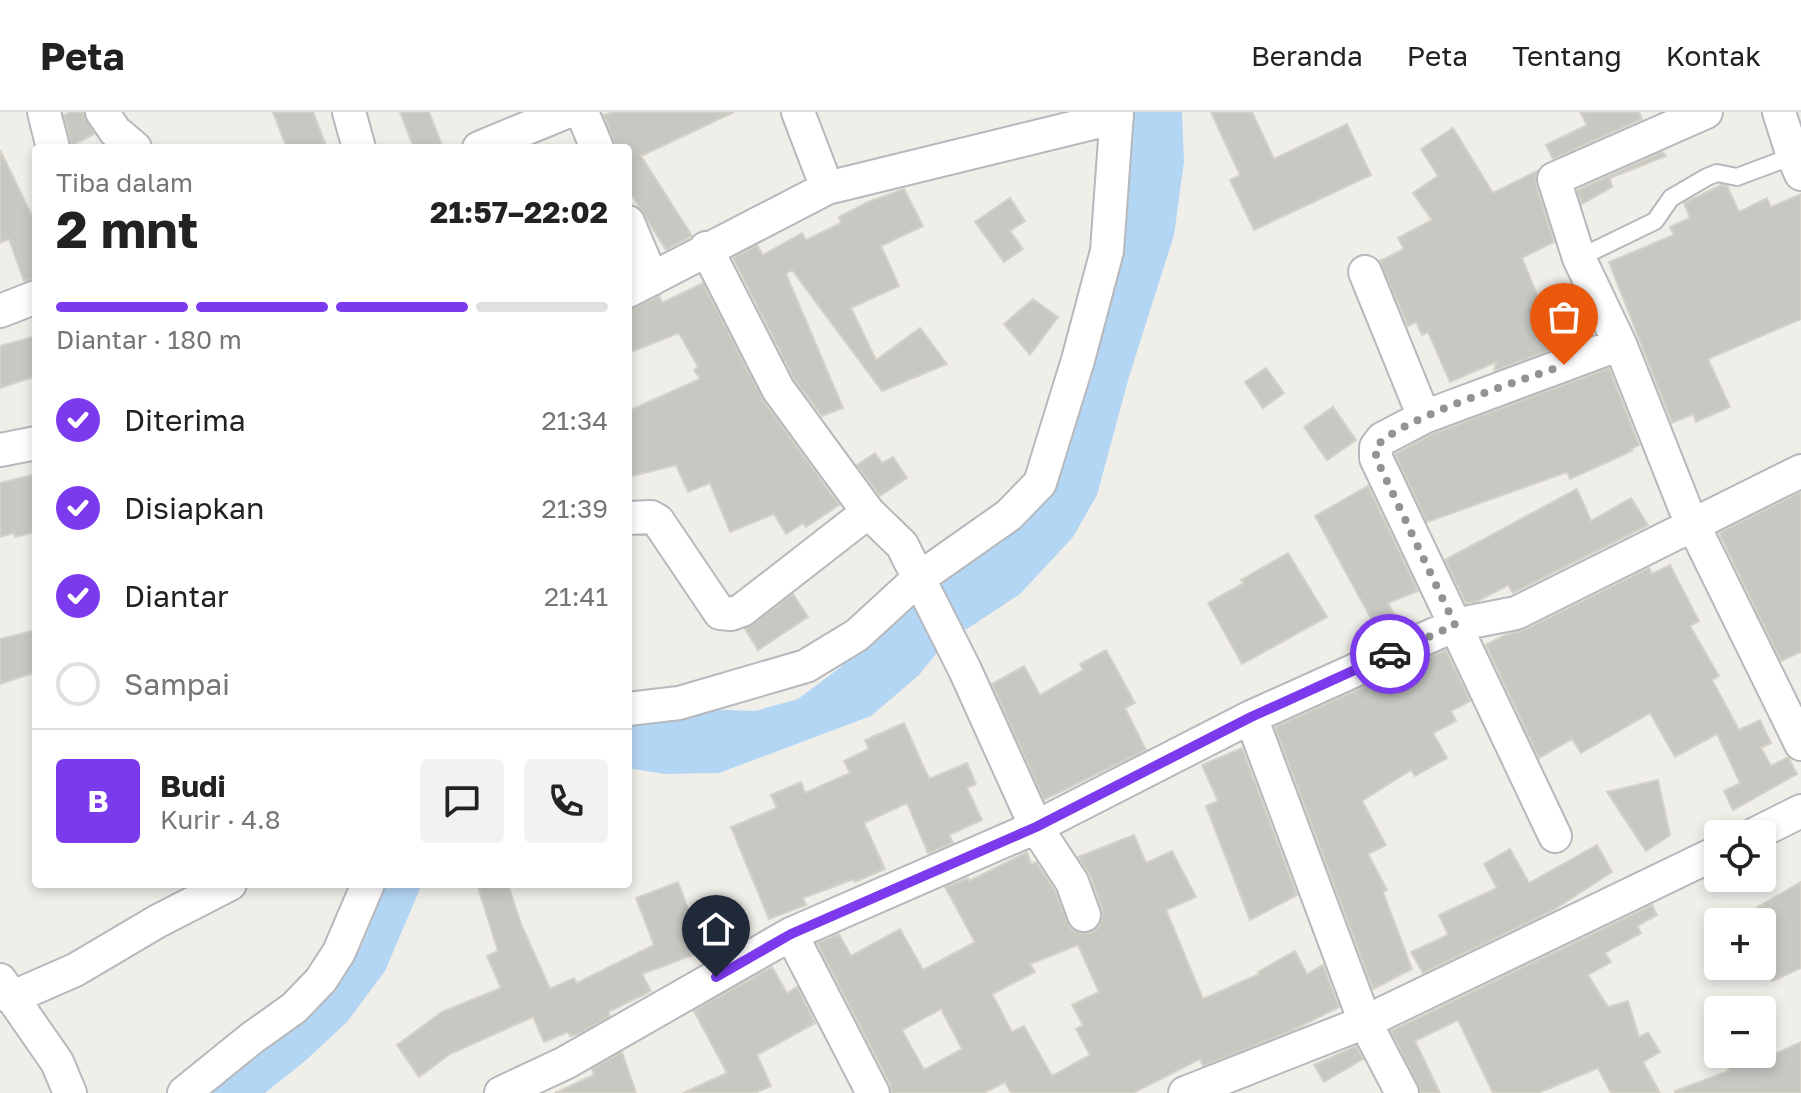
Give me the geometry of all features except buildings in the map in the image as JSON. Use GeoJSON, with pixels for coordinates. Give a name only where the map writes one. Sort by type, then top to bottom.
{"type":"FeatureCollection","features":[{"type":"Feature","properties":{"kind":"street"},"geometry":{"type":"LineString","coordinates":[[44,112],[52,144]]}},
{"type":"Feature","properties":{"kind":"street"},"geometry":{"type":"LineString","coordinates":[[102,112],[115,131],[130,144]]}},
{"type":"Feature","properties":{"kind":"street"},"geometry":{"type":"LineString","coordinates":[[349,112],[358,144]]}},
{"type":"Feature","properties":{"kind":"street"},"geometry":{"type":"LineString","coordinates":[[489,144],[566,112]]}},
{"type":"Feature","properties":{"kind":"street"},"geometry":{"type":"LineString","coordinates":[[582,112],[595,144]]}},
{"type":"Feature","properties":{"kind":"street"},"geometry":{"type":"LineString","coordinates":[[798,112],[827,188]]}},
{"type":"Feature","properties":{"kind":"street"},"geometry":{"type":"LineString","coordinates":[[1706,112],[1666,119],[1554,179],[1579,258],[1620,344],[1693,526],[1801,744]]}},
{"type":"Feature","properties":{"kind":"street"},"geometry":{"type":"LineString","coordinates":[[1779,112],[1797,165]]}},
{"type":"Feature","properties":{"kind":"street"},"geometry":{"type":"LineString","coordinates":[[632,243],[640,285],[706,248],[827,188],[1117,115],[1107,251],[1040,483],[1009,515],[922,586],[857,635],[806,666],[679,703],[632,709]]}},
{"type":"Feature","properties":{"kind":"street"},"geometry":{"type":"LineString","coordinates":[[706,248],[778,389],[868,512],[902,545],[965,670],[1036,827],[1072,882],[1084,915]]}},
{"type":"Feature","properties":{"kind":"street"},"geometry":{"type":"LineString","coordinates":[[1365,272],[1424,417]]}},
{"type":"Feature","properties":{"kind":"street"},"geometry":{"type":"LineString","coordinates":[[0,311],[32,299]]}},
{"type":"Feature","properties":{"kind":"street"},"geometry":{"type":"LineString","coordinates":[[1555,836],[1376,458],[1376,447],[1382,439],[1424,417],[1620,344]]}},
{"type":"Feature","properties":{"kind":"street"},"geometry":{"type":"LineString","coordinates":[[0,450],[32,444]]}},
{"type":"Feature","properties":{"kind":"street"},"geometry":{"type":"LineString","coordinates":[[501,1093],[565,1063],[791,934],[1036,827],[1251,717],[1455,625],[1516,613],[1801,471]]}},
{"type":"Feature","properties":{"kind":"street"},"geometry":{"type":"LineString","coordinates":[[632,518],[651,517],[658,521],[720,613],[731,614],[742,610],[868,512]]}},
{"type":"Feature","properties":{"kind":"street"},"geometry":{"type":"LineString","coordinates":[[1251,717],[1365,1022],[1402,1093]]}},
{"type":"Feature","properties":{"kind":"street"},"geometry":{"type":"LineString","coordinates":[[1776,824],[1801,811]]}},
{"type":"Feature","properties":{"kind":"street"},"geometry":{"type":"LineString","coordinates":[[1185,1093],[1365,1022],[1704,859]]}},
{"type":"Feature","properties":{"kind":"street"},"geometry":{"type":"LineString","coordinates":[[70,1093],[57,1062],[5,989],[75,970],[158,921],[222,888]]}},
{"type":"Feature","properties":{"kind":"street"},"geometry":{"type":"LineString","coordinates":[[184,1093],[294,1008],[321,980],[339,952],[366,888]]}},
{"type":"Feature","properties":{"kind":"street"},"geometry":{"type":"LineString","coordinates":[[791,934],[873,1093]]}},
{"type":"Feature","properties":{"kind":"lane"},"geometry":{"type":"LineString","coordinates":[[1579,258],[1655,221],[1671,198],[1707,177],[1717,173],[1737,177],[1797,165]]}},
{"type":"Feature","properties":{"kind":"water"},"geometry":{"type":"Polygon","coordinates":[[[1124,112],[1182,112],[1184,162],[1174,235],[1129,377],[1097,495],[1073,537],[1020,594],[967,629],[957,628],[919,675],[871,716],[719,773],[664,774],[632,769],[632,717],[699,709],[755,711],[798,699],[842,666],[1028,481],[1069,368],[1124,112]]]}},
{"type":"Feature","properties":{"kind":"water"},"geometry":{"type":"Polygon","coordinates":[[[381,888],[420,888],[385,971],[347,1022],[265,1093],[208,1093],[259,1056],[323,1001],[353,963],[381,888]]]}},
{"type":"Feature","properties":{"kind":"way so far"},"geometry":{"type":"LineString","coordinates":[[1390,654],[1455,625],[1376,458],[1376,447],[1382,439],[1424,417],[1564,365]]}},
{"type":"Feature","properties":{"kind":"route"},"geometry":{"type":"LineString","coordinates":[[716,977],[791,934],[1036,827],[1251,717],[1390,654]]}}]}
